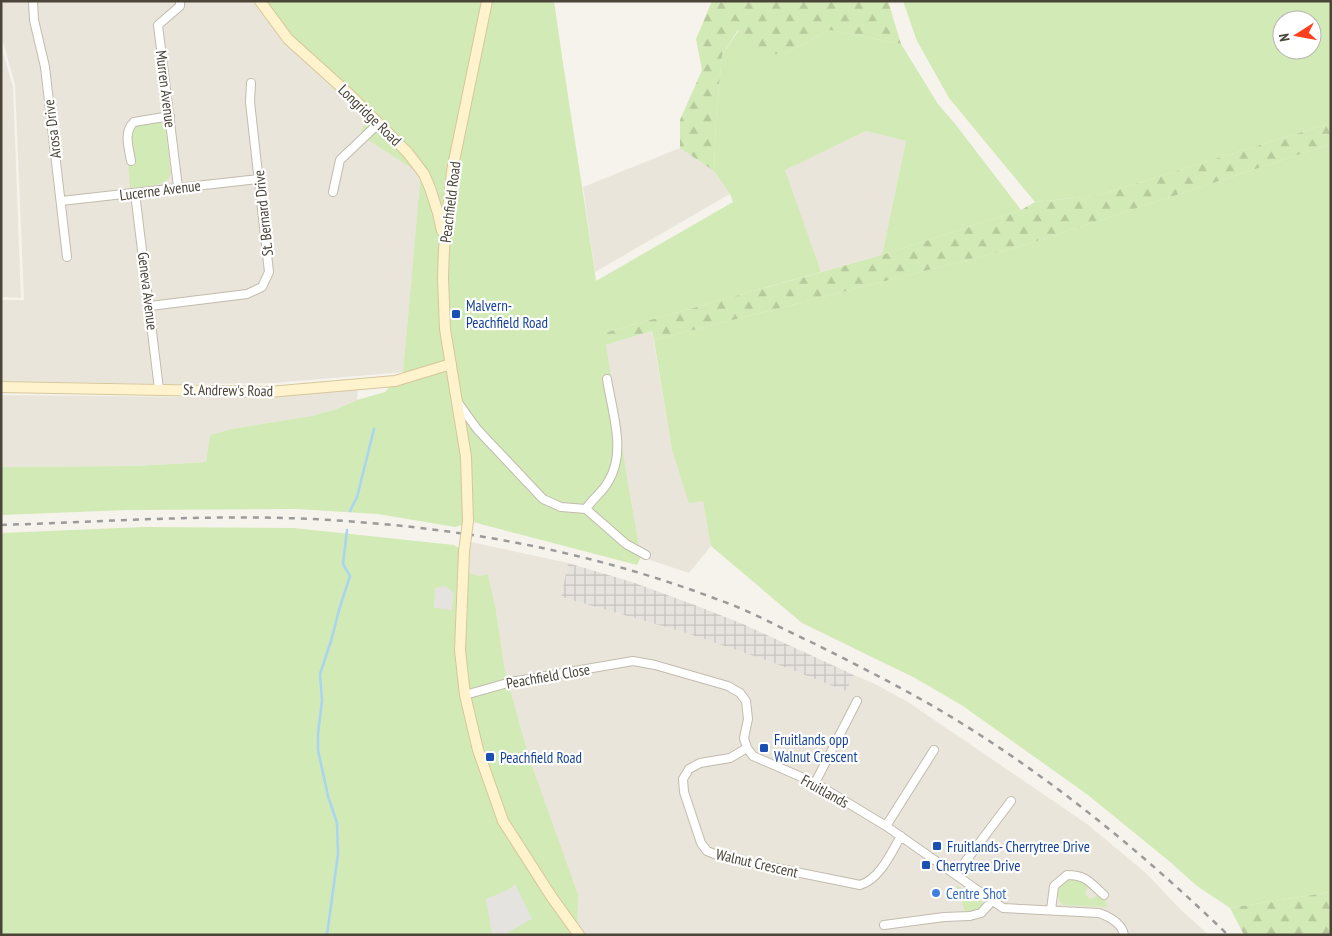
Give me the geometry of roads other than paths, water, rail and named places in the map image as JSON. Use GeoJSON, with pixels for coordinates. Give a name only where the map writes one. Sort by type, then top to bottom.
{"type":"FeatureCollection","features":[{"type":"Feature","properties":{"kind":"street","name":"Arosa Drive"},"geometry":{"type":"LineString","coordinates":[[33,1],[34,20],[45,67],[67,257]]}},
{"type":"Feature","properties":{"kind":"street","name":"Murren Avenue"},"geometry":{"type":"LineString","coordinates":[[178,187],[158,26],[180,6],[180,1]]}},
{"type":"Feature","properties":{"kind":"street","name":"Longridge Road"},"geometry":{"type":"LineString","coordinates":[[260,1],[288,39],[379,123],[408,153],[424,174],[438,213],[444,249]]}},
{"type":"Feature","properties":{"kind":"street","name":"Peachfield Road"},"geometry":{"type":"LineString","coordinates":[[487,1],[452,171],[444,249],[445,328],[459,404],[466,457],[468,521],[464,552],[460,650],[465,695],[478,750],[504,821],[540,879],[579,935]]}},
{"type":"Feature","properties":{"kind":"street","name":"St. Bernard Drive"},"geometry":{"type":"LineString","coordinates":[[150,306],[247,294],[262,287],[269,272],[250,102],[251,83]]}},
{"type":"Feature","properties":{"kind":"street"},"geometry":{"type":"LineString","coordinates":[[131,161],[128,133],[130,126],[134,122],[170,116]]}},
{"type":"Feature","properties":{"kind":"street"},"geometry":{"type":"LineString","coordinates":[[332,192],[340,160],[379,123]]}},
{"type":"Feature","properties":{"kind":"street","name":"Lucerne Avenue"},"geometry":{"type":"LineString","coordinates":[[61,201],[259,178]]}},
{"type":"Feature","properties":{"kind":"street","name":"Geneva Avenue"},"geometry":{"type":"LineString","coordinates":[[135,193],[160,390]]}},
{"type":"Feature","properties":{"kind":"street","name":"St. Andrew's Road"},"geometry":{"type":"LineString","coordinates":[[1,387],[270,392],[406,379],[451,364]]}},
{"type":"Feature","properties":{"kind":"street"},"geometry":{"type":"LineString","coordinates":[[606,379],[618,448],[617,463],[609,481],[598,497],[590,502],[586,509],[626,544],[646,555]]}},
{"type":"Feature","properties":{"kind":"street","name":"Peachfield Road"},"geometry":{"type":"LineString","coordinates":[[459,404],[477,429],[543,499],[561,506],[586,509]]}},
{"type":"Feature","properties":{"kind":"street","name":"Peachfield Close"},"geometry":{"type":"LineString","coordinates":[[465,695],[511,682],[633,661],[655,664],[728,686],[740,692],[746,701],[748,719],[744,738],[747,748]]}},
{"type":"Feature","properties":{"kind":"street"},"geometry":{"type":"LineString","coordinates":[[814,783],[857,702]]}},
{"type":"Feature","properties":{"kind":"street","name":"Fruitlands"},"geometry":{"type":"LineString","coordinates":[[747,748],[753,756],[814,783],[886,826],[1003,908],[1099,913],[1110,916],[1123,928],[1124,935]]}},
{"type":"Feature","properties":{"kind":"street","name":"Walnut Crescent"},"geometry":{"type":"LineString","coordinates":[[747,748],[730,758],[700,763],[689,769],[683,779],[684,792],[701,843],[707,852],[731,859],[860,885],[872,879],[901,836]]}},
{"type":"Feature","properties":{"kind":"street"},"geometry":{"type":"LineString","coordinates":[[886,826],[934,750]]}},
{"type":"Feature","properties":{"kind":"street"},"geometry":{"type":"LineString","coordinates":[[956,874],[1011,801]]}},
{"type":"Feature","properties":{"kind":"street"},"geometry":{"type":"LineString","coordinates":[[1051,910],[1054,886],[1067,875],[1079,875],[1093,891],[1104,895]]}},
{"type":"Feature","properties":{"kind":"street"},"geometry":{"type":"LineString","coordinates":[[884,925],[944,916],[970,916],[981,913],[992,901]]}},
{"type":"Feature","properties":{"kind":"waterway"},"geometry":{"type":"LineString","coordinates":[[350,511],[357,497],[374,429]]}},
{"type":"Feature","properties":{"kind":"waterway"},"geometry":{"type":"LineString","coordinates":[[327,935],[338,854],[337,823],[328,796],[318,750],[322,701],[320,674],[350,576],[343,564],[347,530]]}},
{"type":"Feature","properties":{"kind":"railway"},"geometry":{"type":"LineString","coordinates":[[1,525],[269,518],[314,519],[404,526],[496,539],[542,548],[587,558],[676,584],[743,609],[865,669],[953,718],[1062,792],[1164,876],[1228,935]]}},
{"type":"Feature","properties":{"kind":"place","name":"Malvern- Peachfield Road"},"geometry":{"type":"Point","coordinates":[456,314]}},
{"type":"Feature","properties":{"kind":"place","name":"Fruitlands opp Walnut Crescent"},"geometry":{"type":"Point","coordinates":[764,748]}},
{"type":"Feature","properties":{"kind":"place","name":"Peachfield Road"},"geometry":{"type":"Point","coordinates":[490,757]}},
{"type":"Feature","properties":{"kind":"place","name":"Fruitlands- Cherrytree Drive"},"geometry":{"type":"Point","coordinates":[937,846]}},
{"type":"Feature","properties":{"kind":"place","name":"Cherrytree Drive"},"geometry":{"type":"Point","coordinates":[926,865]}},
{"type":"Feature","properties":{"kind":"place","name":"Centre Shot"},"geometry":{"type":"Point","coordinates":[936,893]}}]}
